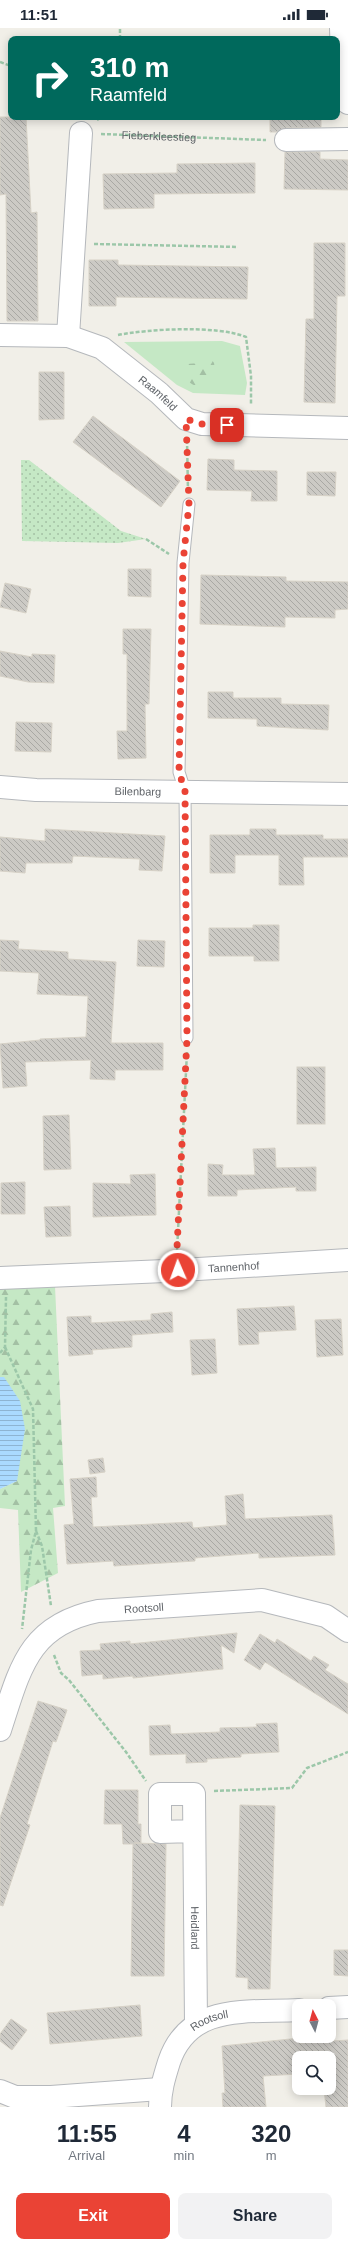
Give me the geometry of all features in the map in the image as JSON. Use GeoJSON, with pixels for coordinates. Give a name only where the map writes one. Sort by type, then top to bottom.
{"type":"FeatureCollection","features":[{"type":"Feature","properties":{"kind":"street"},"geometry":{"type":"LineString","coordinates":[[341,28],[346,94]]}},
{"type":"Feature","properties":{"kind":"street"},"geometry":{"type":"LineString","coordinates":[[68,336],[81,133]]}},
{"type":"Feature","properties":{"kind":"street"},"geometry":{"type":"LineString","coordinates":[[286,140],[348,139]]}},
{"type":"Feature","properties":{"kind":"street","name":"Raamfeld"},"geometry":{"type":"LineString","coordinates":[[0,335],[68,336],[102,348],[159,393],[186,419],[202,424],[348,428]]}},
{"type":"Feature","properties":{"kind":"street","name":"Bilenbarg"},"geometry":{"type":"LineString","coordinates":[[0,787],[36,790],[348,794]]}},
{"type":"Feature","properties":{"kind":"street","name":"Tannenhof"},"geometry":{"type":"LineString","coordinates":[[3,1278],[348,1260]]}},
{"type":"Feature","properties":{"kind":"street","name":"Rootsoll"},"geometry":{"type":"LineString","coordinates":[[2,1720],[22,1666],[37,1641],[57,1625],[76,1615],[98,1611],[262,1600],[326,1616],[348,1631]]}},
{"type":"Feature","properties":{"kind":"street"},"geometry":{"type":"LineString","coordinates":[[194,1794],[160,1794],[160,1832],[194,1832]]}},
{"type":"Feature","properties":{"kind":"street","name":"Heidland"},"geometry":{"type":"LineString","coordinates":[[194,1794],[196,2024]]}},
{"type":"Feature","properties":{"kind":"street"},"geometry":{"type":"LineString","coordinates":[[336,2008],[348,2007]]}},
{"type":"Feature","properties":{"kind":"street","name":"Rootsoll"},"geometry":{"type":"LineString","coordinates":[[0,2091],[15,2097],[160,2098],[171,2058],[180,2038],[196,2024],[223,2014],[292,2010]]}},
{"type":"Feature","properties":{"kind":"lane"},"geometry":{"type":"LineString","coordinates":[[187,1038],[185,791],[179,772],[183,563],[189,504]]}},
{"type":"Feature","properties":{"kind":"path","name":"Fieberkleestieg"},"geometry":{"type":"LineString","coordinates":[[81,133],[286,140]]}},
{"type":"Feature","properties":{"kind":"path"},"geometry":{"type":"LineString","coordinates":[[74,244],[238,248]]}},
{"type":"Feature","properties":{"kind":"path"},"geometry":{"type":"LineString","coordinates":[[102,348],[117,335],[132,332],[211,330],[235,333],[246,337],[251,376],[252,426]]}},
{"type":"Feature","properties":{"kind":"path"},"geometry":{"type":"LineString","coordinates":[[186,419],[189,504]]}},
{"type":"Feature","properties":{"kind":"path"},"geometry":{"type":"LineString","coordinates":[[146,539],[183,563]]}},
{"type":"Feature","properties":{"kind":"path"},"geometry":{"type":"LineString","coordinates":[[178,1270],[177,1240],[187,1038]]}},
{"type":"Feature","properties":{"kind":"path"},"geometry":{"type":"LineString","coordinates":[[3,1278],[5,1347],[33,1409],[36,1531],[31,1550],[21,1636],[37,1641],[53,1649],[61,1673],[69,1680],[121,1746],[146,1782],[160,1794]]}},
{"type":"Feature","properties":{"kind":"path"},"geometry":{"type":"LineString","coordinates":[[0,1353],[5,1347]]}},
{"type":"Feature","properties":{"kind":"path"},"geometry":{"type":"LineString","coordinates":[[36,1531],[42,1546],[52,1611],[57,1625]]}},
{"type":"Feature","properties":{"kind":"path"},"geometry":{"type":"LineString","coordinates":[[194,1794],[228,1789],[292,1788],[307,1768],[348,1752]]}},
{"type":"Feature","properties":{"kind":"green space"},"geometry":{"type":"Polygon","coordinates":[[[222,341],[240,346],[247,383],[245,395],[193,393],[177,385],[124,342],[222,341]]]}},
{"type":"Feature","properties":{"kind":"green space"},"geometry":{"type":"Polygon","coordinates":[[[209,356],[214,363],[216,376],[205,385],[198,386],[190,383],[186,379],[186,364],[201,363],[209,356]]]}},
{"type":"Feature","properties":{"kind":"green space"},"geometry":{"type":"Polygon","coordinates":[[[21,460],[29,460],[121,531],[146,539],[118,543],[22,541],[21,460]]]}},
{"type":"Feature","properties":{"kind":"green space"},"geometry":{"type":"Polygon","coordinates":[[[55,1286],[65,1506],[53,1508],[58,1573],[21,1592],[18,1510],[0,1508],[0,1489],[17,1481],[4,1377],[0,1377],[0,1287],[55,1286]]]}},
{"type":"Feature","properties":{"kind":"water"},"geometry":{"type":"Polygon","coordinates":[[[0,1377],[4,1377],[20,1401],[25,1429],[17,1481],[0,1489],[0,1377]]]}},
{"type":"Feature","properties":{"kind":"building"},"geometry":{"type":"Polygon","coordinates":[[[0,117],[8,117],[8,120],[26,120],[31,213],[37,212],[38,321],[7,321],[6,194],[0,195],[0,117]]]}},
{"type":"Feature","properties":{"kind":"building"},"geometry":{"type":"Polygon","coordinates":[[[270,120],[321,120],[321,127],[286,128],[277,132],[270,132],[270,120]]]}},
{"type":"Feature","properties":{"kind":"building"},"geometry":{"type":"Polygon","coordinates":[[[285,152],[320,152],[320,159],[348,160],[348,190],[284,189],[285,152]]]}},
{"type":"Feature","properties":{"kind":"building"},"geometry":{"type":"Polygon","coordinates":[[[255,163],[255,193],[154,194],[154,208],[104,209],[103,174],[177,173],[177,164],[255,163]]]}},
{"type":"Feature","properties":{"kind":"building"},"geometry":{"type":"Polygon","coordinates":[[[314,243],[345,243],[345,296],[337,296],[335,403],[304,402],[306,319],[314,319],[314,243]]]}},
{"type":"Feature","properties":{"kind":"building"},"geometry":{"type":"Polygon","coordinates":[[[89,260],[118,260],[118,265],[248,267],[247,299],[116,297],[116,306],[89,306],[89,260]]]}},
{"type":"Feature","properties":{"kind":"building"},"geometry":{"type":"Polygon","coordinates":[[[39,372],[64,372],[64,419],[39,420],[39,372]]]}},
{"type":"Feature","properties":{"kind":"building"},"geometry":{"type":"Polygon","coordinates":[[[93,416],[180,481],[161,507],[73,442],[93,416]]]}},
{"type":"Feature","properties":{"kind":"building"},"geometry":{"type":"Polygon","coordinates":[[[208,459],[234,460],[234,470],[277,471],[277,501],[251,501],[252,491],[207,490],[208,459]]]}},
{"type":"Feature","properties":{"kind":"building"},"geometry":{"type":"Polygon","coordinates":[[[307,472],[336,472],[335,496],[307,495],[307,472]]]}},
{"type":"Feature","properties":{"kind":"building"},"geometry":{"type":"Polygon","coordinates":[[[128,569],[151,569],[151,597],[128,596],[128,569]]]}},
{"type":"Feature","properties":{"kind":"building"},"geometry":{"type":"Polygon","coordinates":[[[201,575],[286,577],[286,581],[348,582],[348,609],[335,610],[335,618],[285,617],[285,627],[200,624],[201,575]]]}},
{"type":"Feature","properties":{"kind":"building"},"geometry":{"type":"Polygon","coordinates":[[[5,583],[31,589],[26,613],[0,607],[5,583]]]}},
{"type":"Feature","properties":{"kind":"building"},"geometry":{"type":"Polygon","coordinates":[[[123,629],[151,629],[149,704],[145,704],[146,758],[118,759],[117,731],[127,731],[127,654],[123,654],[123,629]]]}},
{"type":"Feature","properties":{"kind":"building"},"geometry":{"type":"Polygon","coordinates":[[[0,651],[32,657],[32,654],[55,655],[54,683],[28,682],[0,676],[0,651]]]}},
{"type":"Feature","properties":{"kind":"building"},"geometry":{"type":"Polygon","coordinates":[[[208,692],[233,692],[233,698],[281,698],[281,704],[329,705],[328,730],[257,726],[257,719],[208,718],[208,692]]]}},
{"type":"Feature","properties":{"kind":"building"},"geometry":{"type":"Polygon","coordinates":[[[16,722],[52,723],[51,752],[15,751],[16,722]]]}},
{"type":"Feature","properties":{"kind":"building"},"geometry":{"type":"Polygon","coordinates":[[[45,829],[165,836],[162,871],[139,870],[140,859],[73,856],[72,863],[26,863],[25,873],[0,871],[0,837],[45,841],[45,829]]]}},
{"type":"Feature","properties":{"kind":"building"},"geometry":{"type":"Polygon","coordinates":[[[250,829],[276,829],[276,835],[323,835],[323,839],[348,839],[348,857],[303,857],[304,885],[279,885],[279,855],[235,855],[235,873],[210,873],[210,835],[250,835],[250,829]]]}},
{"type":"Feature","properties":{"kind":"building"},"geometry":{"type":"Polygon","coordinates":[[[253,925],[279,925],[279,961],[254,961],[254,956],[209,956],[209,928],[253,928],[253,925]]]}},
{"type":"Feature","properties":{"kind":"building"},"geometry":{"type":"Polygon","coordinates":[[[0,940],[19,941],[18,949],[68,952],[68,959],[116,962],[111,1043],[163,1043],[163,1070],[115,1070],[115,1080],[90,1079],[91,1060],[25,1062],[27,1086],[3,1088],[0,1044],[40,1039],[86,1037],[88,996],[37,994],[39,973],[0,971],[0,940]]]}},
{"type":"Feature","properties":{"kind":"building"},"geometry":{"type":"Polygon","coordinates":[[[138,940],[165,941],[164,967],[137,966],[138,940]]]}},
{"type":"Feature","properties":{"kind":"building"},"geometry":{"type":"Polygon","coordinates":[[[297,1067],[325,1067],[325,1124],[297,1124],[297,1067]]]}},
{"type":"Feature","properties":{"kind":"building"},"geometry":{"type":"Polygon","coordinates":[[[69,1115],[71,1169],[44,1170],[43,1116],[69,1115]]]}},
{"type":"Feature","properties":{"kind":"building"},"geometry":{"type":"Polygon","coordinates":[[[275,1148],[276,1168],[316,1167],[316,1191],[296,1191],[296,1187],[237,1190],[237,1196],[208,1196],[208,1164],[223,1165],[222,1175],[255,1175],[253,1149],[275,1148]]]}},
{"type":"Feature","properties":{"kind":"building"},"geometry":{"type":"Polygon","coordinates":[[[155,1174],[156,1215],[93,1217],[93,1183],[131,1184],[130,1175],[155,1174]]]}},
{"type":"Feature","properties":{"kind":"building"},"geometry":{"type":"Polygon","coordinates":[[[25,1182],[25,1214],[1,1214],[1,1183],[25,1182]]]}},
{"type":"Feature","properties":{"kind":"building"},"geometry":{"type":"Polygon","coordinates":[[[70,1206],[71,1236],[46,1237],[44,1207],[70,1206]]]}},
{"type":"Feature","properties":{"kind":"building"},"geometry":{"type":"Polygon","coordinates":[[[294,1306],[296,1330],[258,1332],[259,1344],[239,1345],[237,1309],[294,1306]]]}},
{"type":"Feature","properties":{"kind":"building"},"geometry":{"type":"Polygon","coordinates":[[[172,1312],[173,1332],[132,1335],[132,1347],[92,1350],[93,1354],[69,1356],[67,1317],[91,1316],[91,1323],[151,1320],[151,1314],[172,1312]]]}},
{"type":"Feature","properties":{"kind":"building"},"geometry":{"type":"Polygon","coordinates":[[[341,1319],[343,1355],[317,1357],[315,1320],[341,1319]]]}},
{"type":"Feature","properties":{"kind":"building"},"geometry":{"type":"Polygon","coordinates":[[[215,1339],[217,1373],[192,1375],[190,1340],[215,1339]]]}},
{"type":"Feature","properties":{"kind":"building"},"geometry":{"type":"Polygon","coordinates":[[[103,1458],[105,1472],[90,1474],[88,1460],[103,1458]]]}},
{"type":"Feature","properties":{"kind":"building"},"geometry":{"type":"Polygon","coordinates":[[[96,1477],[97,1497],[91,1497],[93,1527],[192,1522],[193,1528],[227,1525],[225,1496],[243,1494],[245,1519],[332,1515],[335,1555],[259,1558],[259,1553],[195,1558],[195,1561],[114,1566],[113,1561],[67,1564],[64,1525],[74,1524],[70,1479],[96,1477]]]}},
{"type":"Feature","properties":{"kind":"building"},"geometry":{"type":"Polygon","coordinates":[[[237,1633],[234,1653],[221,1645],[223,1669],[133,1678],[133,1676],[103,1679],[103,1674],[82,1676],[80,1651],[101,1650],[100,1644],[130,1641],[130,1644],[237,1633]]]}},
{"type":"Feature","properties":{"kind":"building"},"geometry":{"type":"Polygon","coordinates":[[[260,1634],[275,1643],[277,1639],[311,1661],[314,1656],[329,1665],[325,1670],[348,1684],[348,1714],[265,1662],[260,1670],[244,1660],[260,1634]]]}},
{"type":"Feature","properties":{"kind":"building"},"geometry":{"type":"Polygon","coordinates":[[[38,1701],[67,1710],[56,1742],[53,1741],[27,1824],[30,1825],[3,1906],[0,1905],[0,1818],[38,1701]]]}},
{"type":"Feature","properties":{"kind":"building"},"geometry":{"type":"Polygon","coordinates":[[[277,1723],[279,1752],[241,1754],[241,1757],[207,1759],[207,1762],[186,1763],[186,1754],[150,1755],[149,1726],[170,1725],[171,1734],[220,1732],[220,1728],[257,1727],[256,1724],[277,1723]]]}},
{"type":"Feature","properties":{"kind":"building"},"geometry":{"type":"Polygon","coordinates":[[[105,1790],[138,1790],[138,1824],[141,1824],[141,1843],[134,1843],[166,1844],[164,1976],[131,1976],[133,1844],[123,1844],[122,1824],[104,1824],[105,1790]]]}},
{"type":"Feature","properties":{"kind":"building"},"geometry":{"type":"Polygon","coordinates":[[[240,1805],[275,1806],[270,1989],[248,1989],[248,1978],[236,1977],[240,1805]]]}},
{"type":"Feature","properties":{"kind":"building"},"geometry":{"type":"Polygon","coordinates":[[[334,1950],[348,1950],[348,1976],[334,1975],[334,1950]]]}},
{"type":"Feature","properties":{"kind":"building"},"geometry":{"type":"Polygon","coordinates":[[[140,2005],[142,2036],[50,2044],[47,2013],[140,2005]]]}},
{"type":"Feature","properties":{"kind":"building"},"geometry":{"type":"Polygon","coordinates":[[[11,2019],[27,2030],[12,2050],[0,2041],[0,2034],[11,2019]]]}},
{"type":"Feature","properties":{"kind":"building"},"geometry":{"type":"Polygon","coordinates":[[[292,2039],[292,2043],[336,2043],[336,2041],[348,2040],[348,2107],[326,2107],[325,2095],[336,2095],[336,2051],[292,2051],[292,2074],[263,2076],[266,2107],[223,2107],[222,2093],[225,2093],[222,2046],[292,2039]]]}},
{"type":"Feature","properties":{"kind":"route"},"geometry":{"type":"LineString","coordinates":[[178,1270],[177,1248],[187,1038],[185,791],[179,772],[183,563],[189,504],[186,419],[202,424],[227,425]]}}]}
